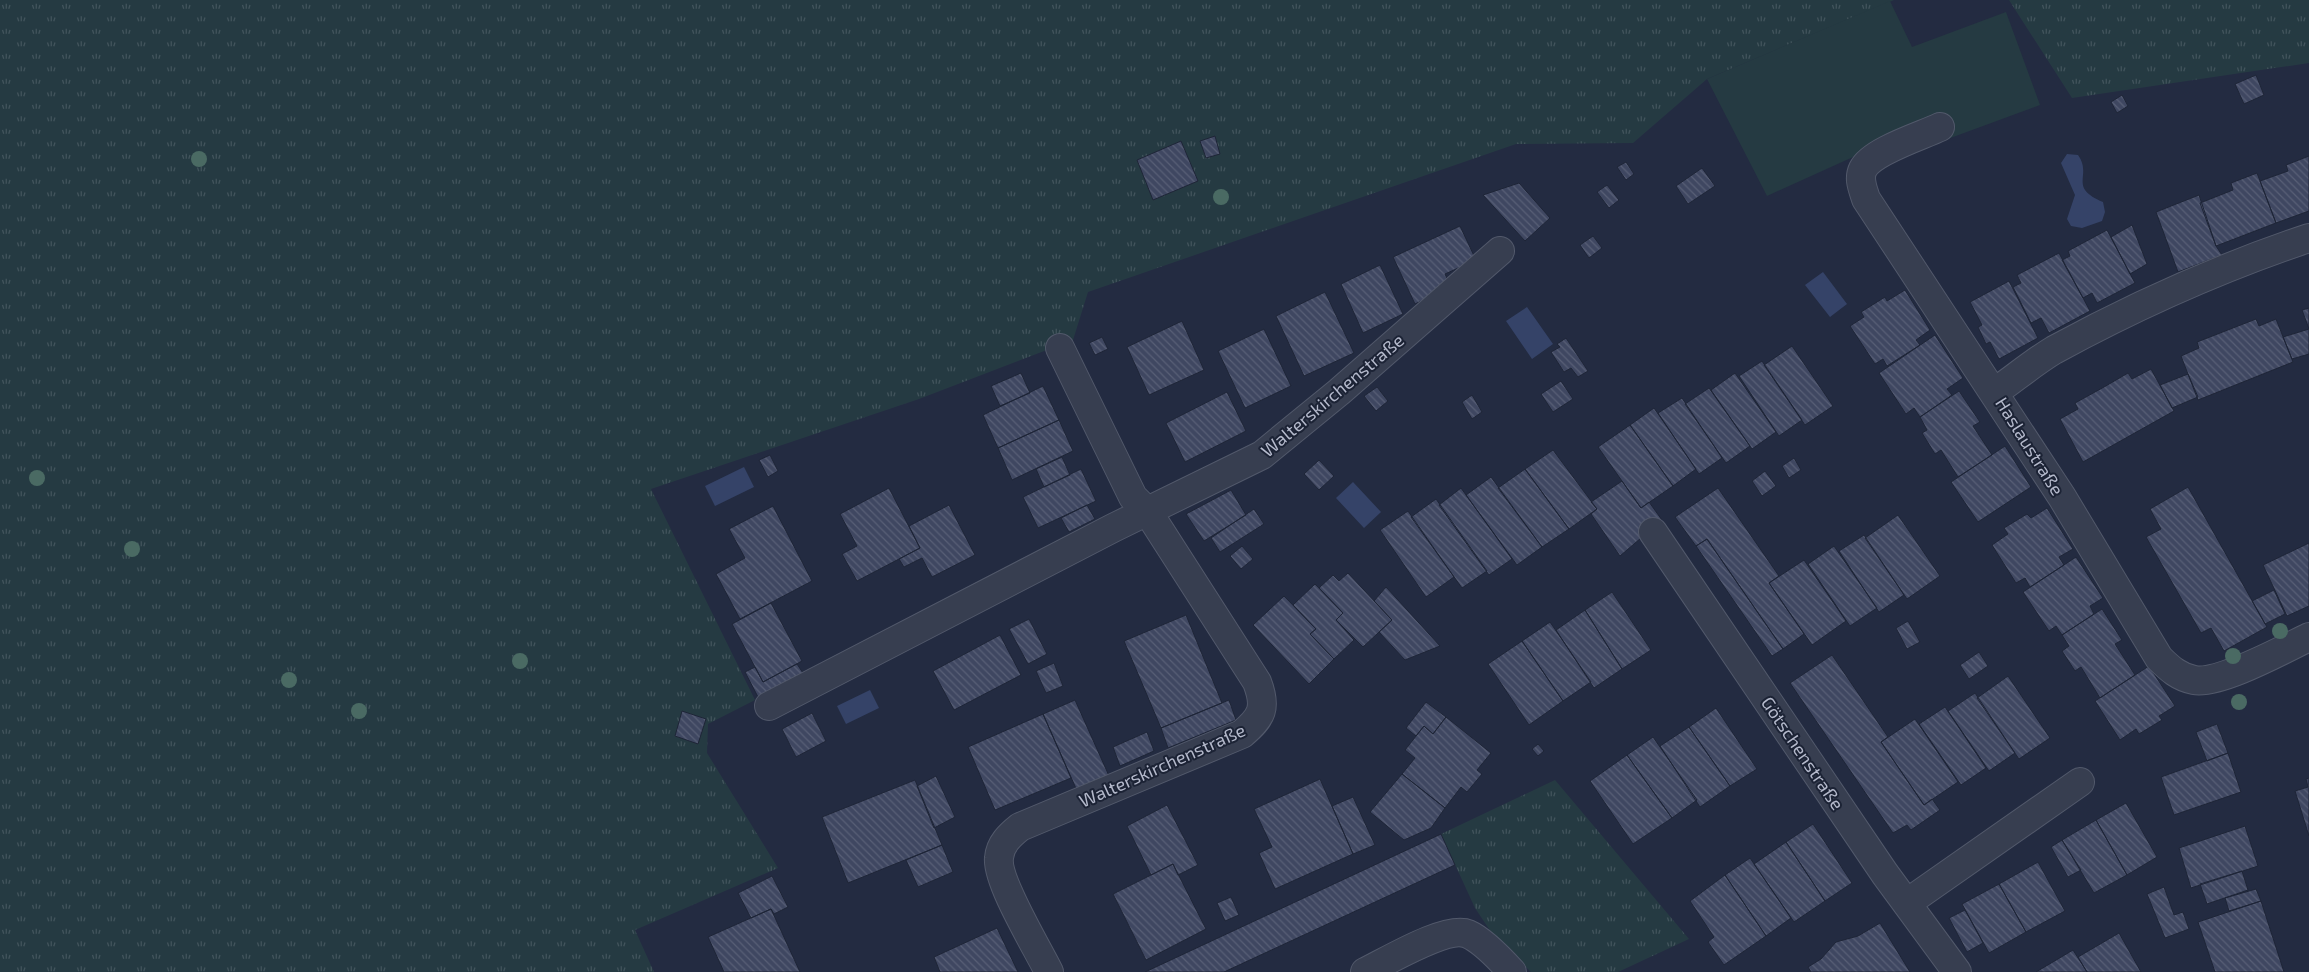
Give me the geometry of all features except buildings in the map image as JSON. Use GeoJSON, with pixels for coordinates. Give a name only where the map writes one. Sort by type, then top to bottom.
{"type":"FeatureCollection","features":[{"type":"Feature","properties":{"kind":"street"},"geometry":{"type":"LineString","coordinates":[[1940,127],[1871,158],[1862,170],[1861,185],[1866,198],[1995,392]]}},
{"type":"Feature","properties":{"kind":"street","name":"Haslaustraße"},"geometry":{"type":"LineString","coordinates":[[2309,238],[2254,256],[2139,308],[2053,351],[1995,392],[2062,497],[2159,658],[2175,674],[2196,680],[2215,680],[2309,637]]}},
{"type":"Feature","properties":{"kind":"street","name":"Walterskirchenstraße"},"geometry":{"type":"LineString","coordinates":[[769,706],[1262,455],[1339,392],[1500,251]]}},
{"type":"Feature","properties":{"kind":"street","name":"Walterskirchenstraße"},"geometry":{"type":"LineString","coordinates":[[1050,972],[1001,878],[999,858],[1006,839],[1020,827],[1242,734],[1258,720],[1264,699],[1257,682],[1148,512],[1134,497],[1060,348]]}},
{"type":"Feature","properties":{"kind":"street","name":"Götschenstraße"},"geometry":{"type":"LineString","coordinates":[[1653,532],[1907,904],[1956,972]]}},
{"type":"Feature","properties":{"kind":"street"},"geometry":{"type":"LineString","coordinates":[[1907,904],[2080,782]]}},
{"type":"Feature","properties":{"kind":"street"},"geometry":{"type":"LineString","coordinates":[[1365,972],[1438,937],[1457,932],[1469,934],[1501,960],[1512,972]]}},
{"type":"Feature","properties":{"kind":"green space"},"geometry":{"type":"Polygon","coordinates":[[[0,0],[1894,0],[1707,79],[1633,143],[1516,144],[1088,292],[1073,340],[919,399],[651,489],[755,700],[708,724],[707,753],[778,868],[635,930],[654,972],[0,972],[0,0]]]}},
{"type":"Feature","properties":{"kind":"green space"},"geometry":{"type":"Polygon","coordinates":[[[2009,0],[2309,0],[2309,63],[2072,98],[2009,0]]]}},
{"type":"Feature","properties":{"kind":"green space"},"geometry":{"type":"Polygon","coordinates":[[[1890,1],[1912,47],[2006,12],[2040,105],[1945,140],[1937,119],[1767,196],[1707,79],[1890,1]]]}},
{"type":"Feature","properties":{"kind":"green space"},"geometry":{"type":"Polygon","coordinates":[[[1555,780],[1689,939],[1618,972],[1531,972],[1493,935],[1475,908],[1441,834],[1555,780]]]}},
{"type":"Feature","properties":{"kind":"water"},"geometry":{"type":"Polygon","coordinates":[[[2067,154],[2078,155],[2082,162],[2083,186],[2092,197],[2103,202],[2105,212],[2102,221],[2082,228],[2071,226],[2067,219],[2075,195],[2061,163],[2067,154]]]}},
{"type":"Feature","properties":{"kind":"water"},"geometry":{"type":"Polygon","coordinates":[[[1823,272],[1847,304],[1830,317],[1805,285],[1823,272]]]}},
{"type":"Feature","properties":{"kind":"water"},"geometry":{"type":"Polygon","coordinates":[[[1527,307],[1553,344],[1532,359],[1506,321],[1527,307]]]}},
{"type":"Feature","properties":{"kind":"water"},"geometry":{"type":"Polygon","coordinates":[[[744,467],[754,487],[715,506],[705,486],[744,467]]]}},
{"type":"Feature","properties":{"kind":"water"},"geometry":{"type":"Polygon","coordinates":[[[1353,482],[1381,512],[1364,528],[1336,498],[1353,482]]]}},
{"type":"Feature","properties":{"kind":"water"},"geometry":{"type":"Polygon","coordinates":[[[870,690],[879,708],[846,724],[837,706],[870,690]]]}}]}
